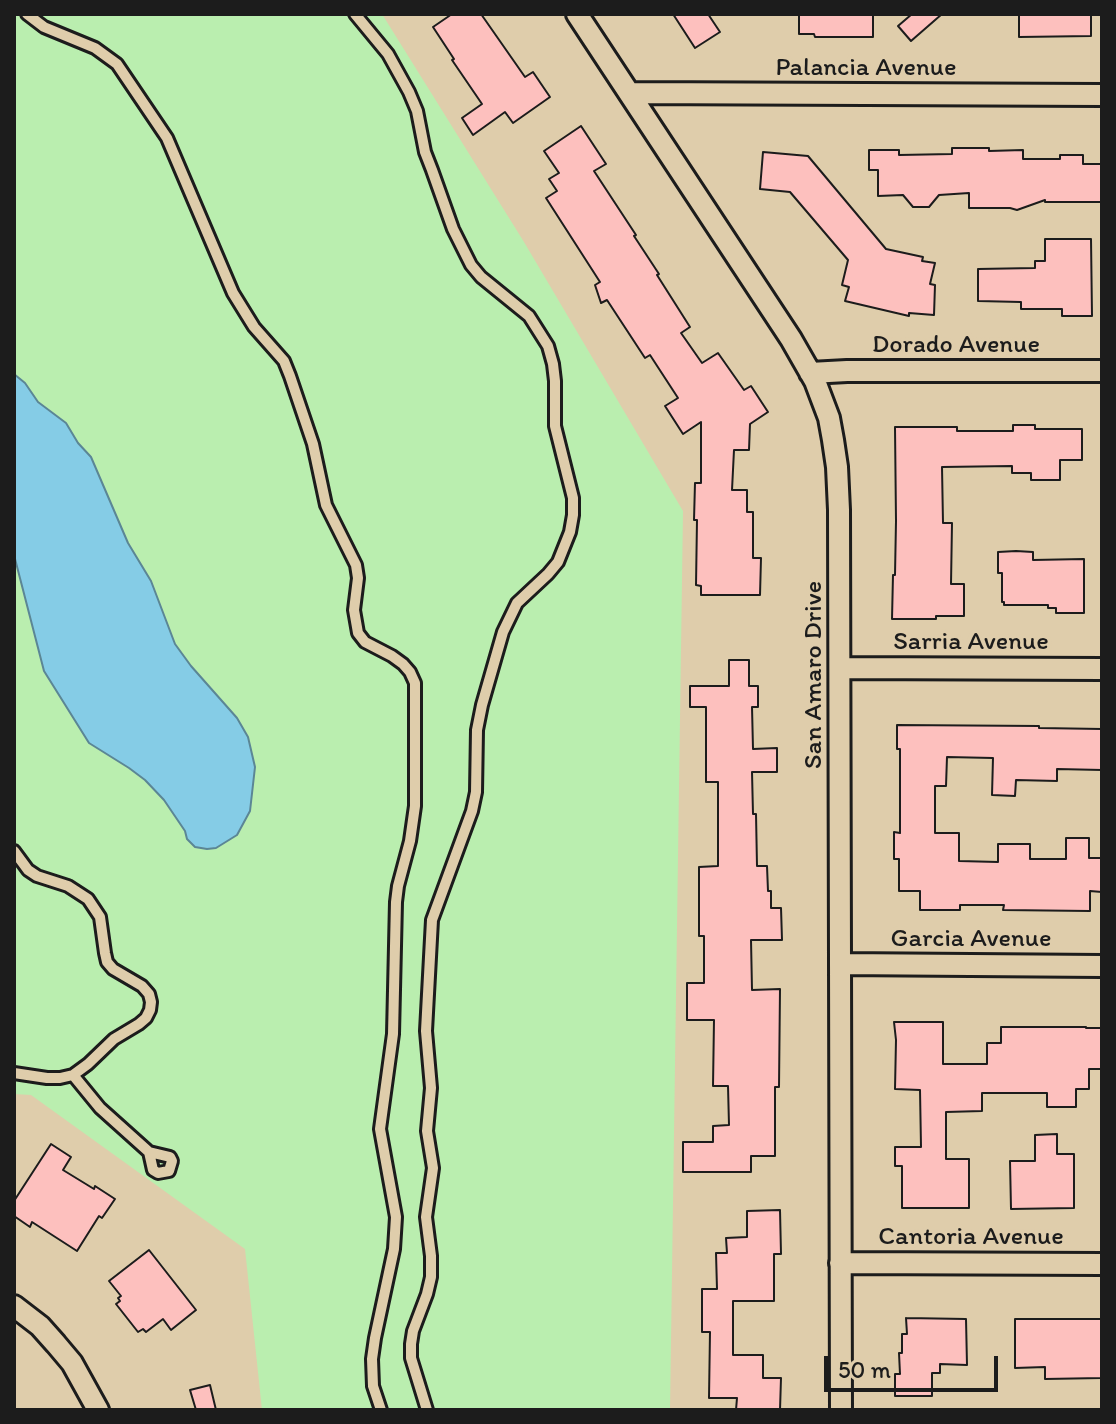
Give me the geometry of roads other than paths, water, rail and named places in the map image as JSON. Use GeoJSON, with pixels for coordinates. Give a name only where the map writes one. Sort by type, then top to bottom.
{"type":"FeatureCollection","features":[{"type":"Feature","properties":{"kind":"street","name":"San Amaro Drive"},"geometry":{"type":"LineString","coordinates":[[577,14],[784,328],[810,373],[829,418],[839,503],[841,1410]]}},
{"type":"Feature","properties":{"kind":"street","name":"Palancia Avenue"},"geometry":{"type":"LineString","coordinates":[[630,93],[1102,95]]}},
{"type":"Feature","properties":{"kind":"street","name":"Dorado Avenue"},"geometry":{"type":"LineString","coordinates":[[810,373],[1102,371]]}},
{"type":"Feature","properties":{"kind":"street","name":"Sarria Avenue"},"geometry":{"type":"LineString","coordinates":[[840,668],[1102,669]]}},
{"type":"Feature","properties":{"kind":"street","name":"Garcia Avenue"},"geometry":{"type":"LineString","coordinates":[[840,964],[1102,966]]}},
{"type":"Feature","properties":{"kind":"street","name":"Cantoria Avenue"},"geometry":{"type":"LineString","coordinates":[[840,1263],[1102,1264]]}},
{"type":"Feature","properties":{"kind":"street"},"geometry":{"type":"LineString","coordinates":[[14,1306],[40,1326],[64,1353],[98,1410]]}},
{"type":"Feature","properties":{"kind":"lane"},"geometry":{"type":"LineString","coordinates":[[27,14],[44,27],[95,48],[117,64],[167,138],[233,293],[254,327],[284,361],[290,376],[313,444],[326,505],[356,565],[358,578],[354,610],[358,633],[365,642],[403,664],[415,683],[415,806],[396,902],[393,1034],[380,1129],[396,1217],[394,1249],[372,1359],[373,1386],[381,1410]]}},
{"type":"Feature","properties":{"kind":"lane"},"geometry":{"type":"LineString","coordinates":[[355,14],[388,54],[409,92],[417,111],[428,161],[466,258],[481,277],[529,316],[548,346],[555,381],[555,426],[573,498],[570,532],[558,562],[517,603],[500,641],[477,730],[476,792],[472,811],[432,920],[426,1031],[431,1088],[427,1131],[433,1168],[426,1217],[431,1277],[411,1344],[411,1358],[427,1410]]}},
{"type":"Feature","properties":{"kind":"lane"},"geometry":{"type":"LineString","coordinates":[[14,851],[28,870],[37,876],[68,886],[88,899],[100,917],[107,962],[149,994],[150,1010],[139,1024],[114,1039],[73,1075],[47,1078],[14,1073]]}},
{"type":"Feature","properties":{"kind":"lane"},"geometry":{"type":"LineString","coordinates":[[73,1075],[100,1108],[149,1152]]}},
{"type":"Feature","properties":{"kind":"water"},"geometry":{"type":"Polygon","coordinates":[[[14,374],[25,383],[38,402],[66,423],[91,457],[128,543],[151,581],[175,644],[237,718],[248,737],[255,767],[250,811],[237,835],[216,848],[195,847],[164,800],[145,780],[89,743],[44,671],[14,555],[14,374]]]}}]}
